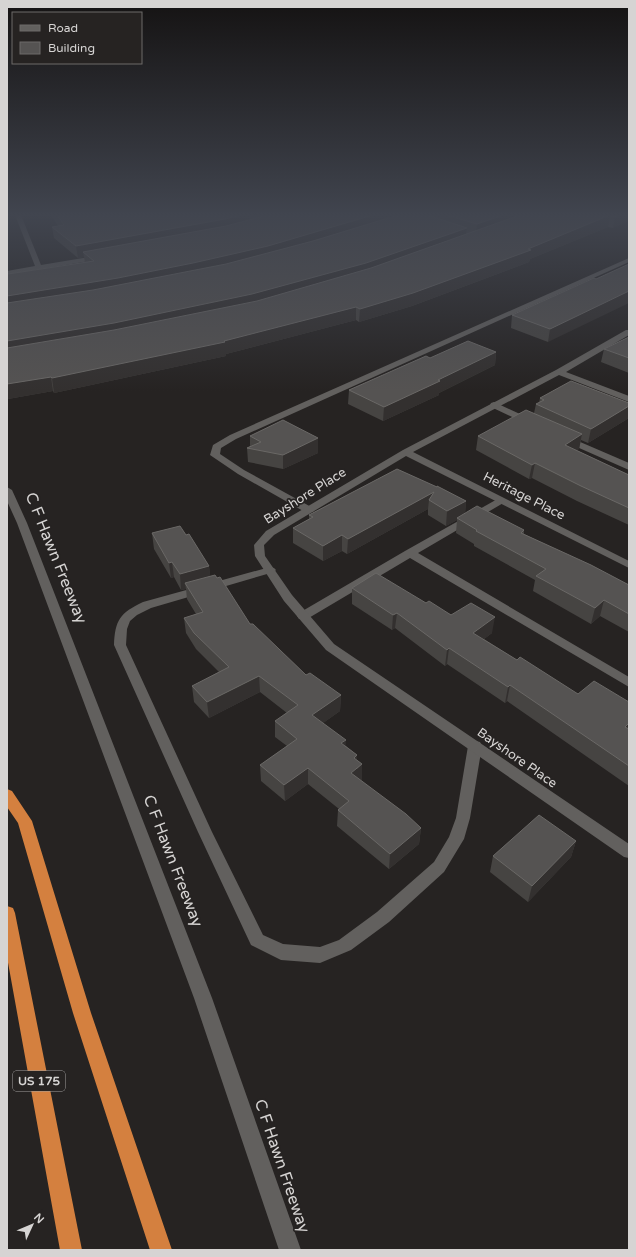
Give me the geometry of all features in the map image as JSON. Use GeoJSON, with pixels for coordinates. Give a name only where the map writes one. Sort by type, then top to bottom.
{"type":"FeatureCollection","features":[{"type":"Feature","properties":{"kind":"highway"},"geometry":{"type":"LineString","coordinates":[[7,795],[25,821],[82,1012],[162,1250]]}},
{"type":"Feature","properties":{"kind":"highway","name":"US 175"},"geometry":{"type":"LineString","coordinates":[[7,913],[71,1250]]}},
{"type":"Feature","properties":{"kind":"street"},"geometry":{"type":"LineString","coordinates":[[309,510],[241,472],[215,455],[216,447],[233,437],[598,274]]}},
{"type":"Feature","properties":{"kind":"street","name":"Bayshore Place"},"geometry":{"type":"LineString","coordinates":[[627,335],[406,452],[270,533],[259,545],[260,556],[288,598],[330,647],[629,852]]}},
{"type":"Feature","properties":{"kind":"street"},"geometry":{"type":"LineString","coordinates":[[559,372],[629,399]]}},
{"type":"Feature","properties":{"kind":"street"},"geometry":{"type":"LineString","coordinates":[[494,405],[537,425]]}},
{"type":"Feature","properties":{"kind":"street"},"geometry":{"type":"LineString","coordinates":[[558,435],[629,467]]}},
{"type":"Feature","properties":{"kind":"street","name":"Heritage Place"},"geometry":{"type":"LineString","coordinates":[[406,452],[629,565]]}},
{"type":"Feature","properties":{"kind":"street","name":"C F Hawn Freeway"},"geometry":{"type":"LineString","coordinates":[[7,490],[25,531],[203,998],[290,1250]]}},
{"type":"Feature","properties":{"kind":"street"},"geometry":{"type":"LineString","coordinates":[[303,616],[501,500]]}},
{"type":"Feature","properties":{"kind":"street"},"geometry":{"type":"LineString","coordinates":[[409,553],[629,683]]}},
{"type":"Feature","properties":{"kind":"street"},"geometry":{"type":"LineString","coordinates":[[270,570],[147,605],[133,611],[124,620],[120,629],[120,645],[205,832],[257,940],[281,952],[320,955],[345,945],[383,917],[439,867],[456,839],[464,818],[476,746]]}},
{"type":"Feature","properties":{"kind":"building"},"geometry":{"type":"Polygon","coordinates":[[[8,274],[10,274],[140,274],[7,296],[8,274]]]}},
{"type":"Feature","properties":{"kind":"building"},"geometry":{"type":"Polygon","coordinates":[[[177,274],[327,274],[252,294],[114,323],[7,341],[7,303],[93,290],[177,274]]]}},
{"type":"Feature","properties":{"kind":"building"},"geometry":{"type":"Polygon","coordinates":[[[351,274],[466,274],[413,293],[360,309],[356,307],[224,341],[225,342],[52,378],[7,384],[7,348],[114,330],[257,301],[351,274]]]}},
{"type":"Feature","properties":{"kind":"building"},"geometry":{"type":"Polygon","coordinates":[[[608,274],[629,274],[629,291],[550,329],[512,315],[594,278],[596,279],[608,274]]]}},
{"type":"Feature","properties":{"kind":"building"},"geometry":{"type":"Polygon","coordinates":[[[629,337],[629,358],[604,349],[629,337]]]}},
{"type":"Feature","properties":{"kind":"building"},"geometry":{"type":"Polygon","coordinates":[[[468,341],[496,352],[438,380],[440,381],[384,407],[349,390],[426,356],[430,358],[468,341]]]}},
{"type":"Feature","properties":{"kind":"building"},"geometry":{"type":"Polygon","coordinates":[[[571,381],[629,403],[629,406],[591,429],[536,404],[544,400],[540,398],[571,381]]]}},
{"type":"Feature","properties":{"kind":"building"},"geometry":{"type":"Polygon","coordinates":[[[526,410],[582,434],[565,445],[629,475],[629,508],[535,463],[532,465],[478,436],[526,410]]]}},
{"type":"Feature","properties":{"kind":"building"},"geometry":{"type":"Polygon","coordinates":[[[283,420],[318,438],[283,455],[247,448],[261,442],[250,436],[283,420]]]}},
{"type":"Feature","properties":{"kind":"building"},"geometry":{"type":"Polygon","coordinates":[[[397,469],[437,486],[466,501],[447,511],[429,500],[434,492],[348,539],[342,535],[323,546],[293,528],[313,517],[309,515],[397,469]]]}},
{"type":"Feature","properties":{"kind":"building"},"geometry":{"type":"Polygon","coordinates":[[[477,506],[524,530],[521,533],[591,565],[629,585],[629,614],[604,600],[595,608],[536,576],[546,569],[476,531],[477,530],[457,518],[477,506]]]}},
{"type":"Feature","properties":{"kind":"building"},"geometry":{"type":"Polygon","coordinates":[[[180,526],[186,535],[189,534],[209,566],[180,574],[172,562],[169,563],[152,533],[180,526]]]}},
{"type":"Feature","properties":{"kind":"building"},"geometry":{"type":"Polygon","coordinates":[[[376,573],[426,603],[429,601],[451,615],[471,603],[495,617],[473,633],[517,660],[520,657],[578,694],[594,681],[629,702],[629,723],[625,727],[629,729],[629,766],[510,685],[508,687],[449,648],[447,650],[397,613],[393,615],[352,588],[376,573]]]}},
{"type":"Feature","properties":{"kind":"building"},"geometry":{"type":"Polygon","coordinates":[[[215,575],[217,578],[220,577],[250,624],[253,624],[306,675],[310,673],[341,695],[312,715],[346,740],[341,743],[357,755],[354,758],[362,764],[351,773],[406,814],[421,828],[390,854],[338,810],[349,801],[308,768],[284,785],[260,765],[297,739],[275,721],[298,705],[259,676],[207,702],[192,686],[229,667],[194,633],[184,618],[203,612],[185,583],[215,575]]]}},
{"type":"Feature","properties":{"kind":"building"},"geometry":{"type":"Polygon","coordinates":[[[539,815],[576,841],[532,886],[493,856],[539,815]]]}}]}
